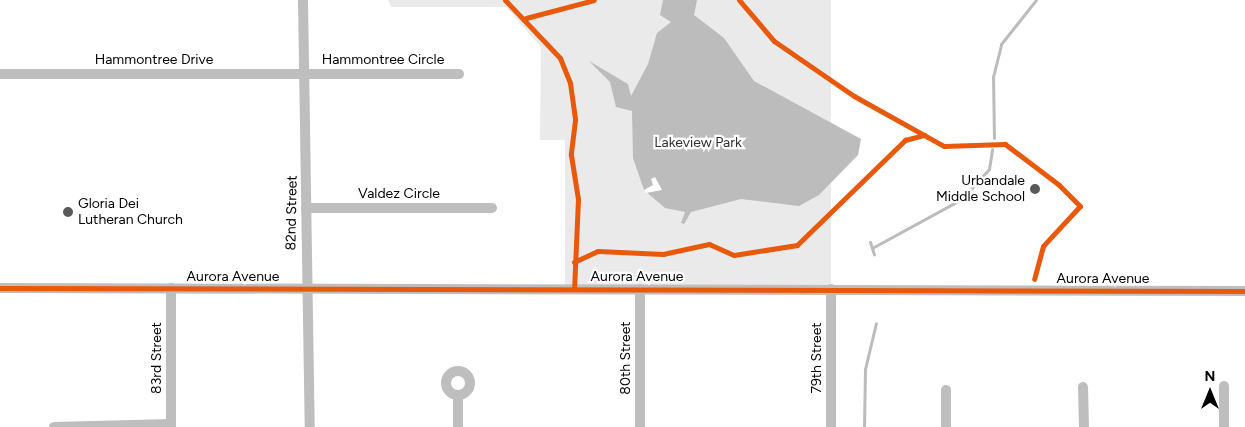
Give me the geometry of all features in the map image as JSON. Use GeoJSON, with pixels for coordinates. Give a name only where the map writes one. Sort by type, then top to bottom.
{"type":"FeatureCollection","features":[{"type":"Feature","properties":{"kind":"street","name":"82nd Street"},"geometry":{"type":"LineString","coordinates":[[303,0],[307,74],[305,288],[310,427]]}},
{"type":"Feature","properties":{"kind":"street","name":"Hammontree Drive"},"geometry":{"type":"LineString","coordinates":[[0,74],[307,74]]}},
{"type":"Feature","properties":{"kind":"street","name":"Hammontree Circle"},"geometry":{"type":"LineString","coordinates":[[307,74],[459,74]]}},
{"type":"Feature","properties":{"kind":"street","name":"Valdez Circle"},"geometry":{"type":"LineString","coordinates":[[306,208],[492,208]]}},
{"type":"Feature","properties":{"kind":"street","name":"Aurora Avenue"},"geometry":{"type":"LineString","coordinates":[[0,288],[1245,291]]}},
{"type":"Feature","properties":{"kind":"street","name":"83rd Street"},"geometry":{"type":"LineString","coordinates":[[171,288],[171,425]]}},
{"type":"Feature","properties":{"kind":"street","name":"80th Street"},"geometry":{"type":"LineString","coordinates":[[640,289],[640,427]]}},
{"type":"Feature","properties":{"kind":"street","name":"79th Street"},"geometry":{"type":"LineString","coordinates":[[831,289],[831,427]]}},
{"type":"Feature","properties":{"kind":"street"},"geometry":{"type":"LineString","coordinates":[[1224,386],[1224,427]]}},
{"type":"Feature","properties":{"kind":"street"},"geometry":{"type":"LineString","coordinates":[[1083,387],[1084,427]]}},
{"type":"Feature","properties":{"kind":"street"},"geometry":{"type":"LineString","coordinates":[[946,390],[946,427]]}},
{"type":"Feature","properties":{"kind":"street"},"geometry":{"type":"LineString","coordinates":[[458,395],[458,427]]}},
{"type":"Feature","properties":{"kind":"street"},"geometry":{"type":"LineString","coordinates":[[54,427],[171,425]]}},
{"type":"Feature","properties":{"kind":"green space","name":"Lakeview Park"},"geometry":{"type":"Polygon","coordinates":[[[388,0],[831,0],[831,289],[565,289],[565,140],[540,140],[541,47],[506,7],[391,7],[388,0]]]}},
{"type":"Feature","properties":{"kind":"shaded area"},"geometry":{"type":"Polygon","coordinates":[[[663,0],[697,0],[694,15],[724,38],[754,81],[861,139],[858,155],[819,195],[799,206],[741,199],[691,212],[684,224],[681,223],[685,212],[665,208],[644,190],[633,158],[632,111],[616,107],[610,82],[589,61],[628,84],[631,96],[648,64],[657,33],[671,22],[660,15],[663,0]]]}},
{"type":"Feature","properties":{"kind":"pier"},"geometry":{"type":"Polygon","coordinates":[[[655,177],[662,190],[646,193],[644,190],[653,185],[651,179],[655,177]]]}},
{"type":"Feature","properties":{"kind":"waterway"},"geometry":{"type":"LineString","coordinates":[[994,138],[993,77],[1001,44],[1036,0]]}},
{"type":"Feature","properties":{"kind":"waterway"},"geometry":{"type":"LineString","coordinates":[[872,248],[962,199],[989,169],[992,149]]}},
{"type":"Feature","properties":{"kind":"waterway"},"geometry":{"type":"LineString","coordinates":[[870,242],[874,254]]}},
{"type":"Feature","properties":{"kind":"waterway"},"geometry":{"type":"LineString","coordinates":[[864,427],[865,369],[876,323]]}},
{"type":"Feature","properties":{"kind":"cycle path"},"geometry":{"type":"LineString","coordinates":[[505,0],[560,58],[570,83],[575,120],[571,155],[578,199],[574,289]]}},
{"type":"Feature","properties":{"kind":"cycle path"},"geometry":{"type":"LineString","coordinates":[[526,18],[594,0]]}},
{"type":"Feature","properties":{"kind":"cycle path"},"geometry":{"type":"LineString","coordinates":[[739,0],[774,41],[854,96],[944,146],[1005,144],[1059,185],[1080,206],[1043,246],[1034,279]]}},
{"type":"Feature","properties":{"kind":"cycle path"},"geometry":{"type":"LineString","coordinates":[[574,262],[598,251],[663,254],[709,244],[734,255],[797,245],[905,140],[924,135]]}},
{"type":"Feature","properties":{"kind":"cycle path"},"geometry":{"type":"LineString","coordinates":[[0,288],[1245,291]]}},
{"type":"Feature","properties":{"kind":"place","name":"Urbandale Middle School"},"geometry":{"type":"Point","coordinates":[1035,189]}},
{"type":"Feature","properties":{"kind":"place","name":"Gloria Dei Lutheran Church"},"geometry":{"type":"Point","coordinates":[68,212]}}]}
